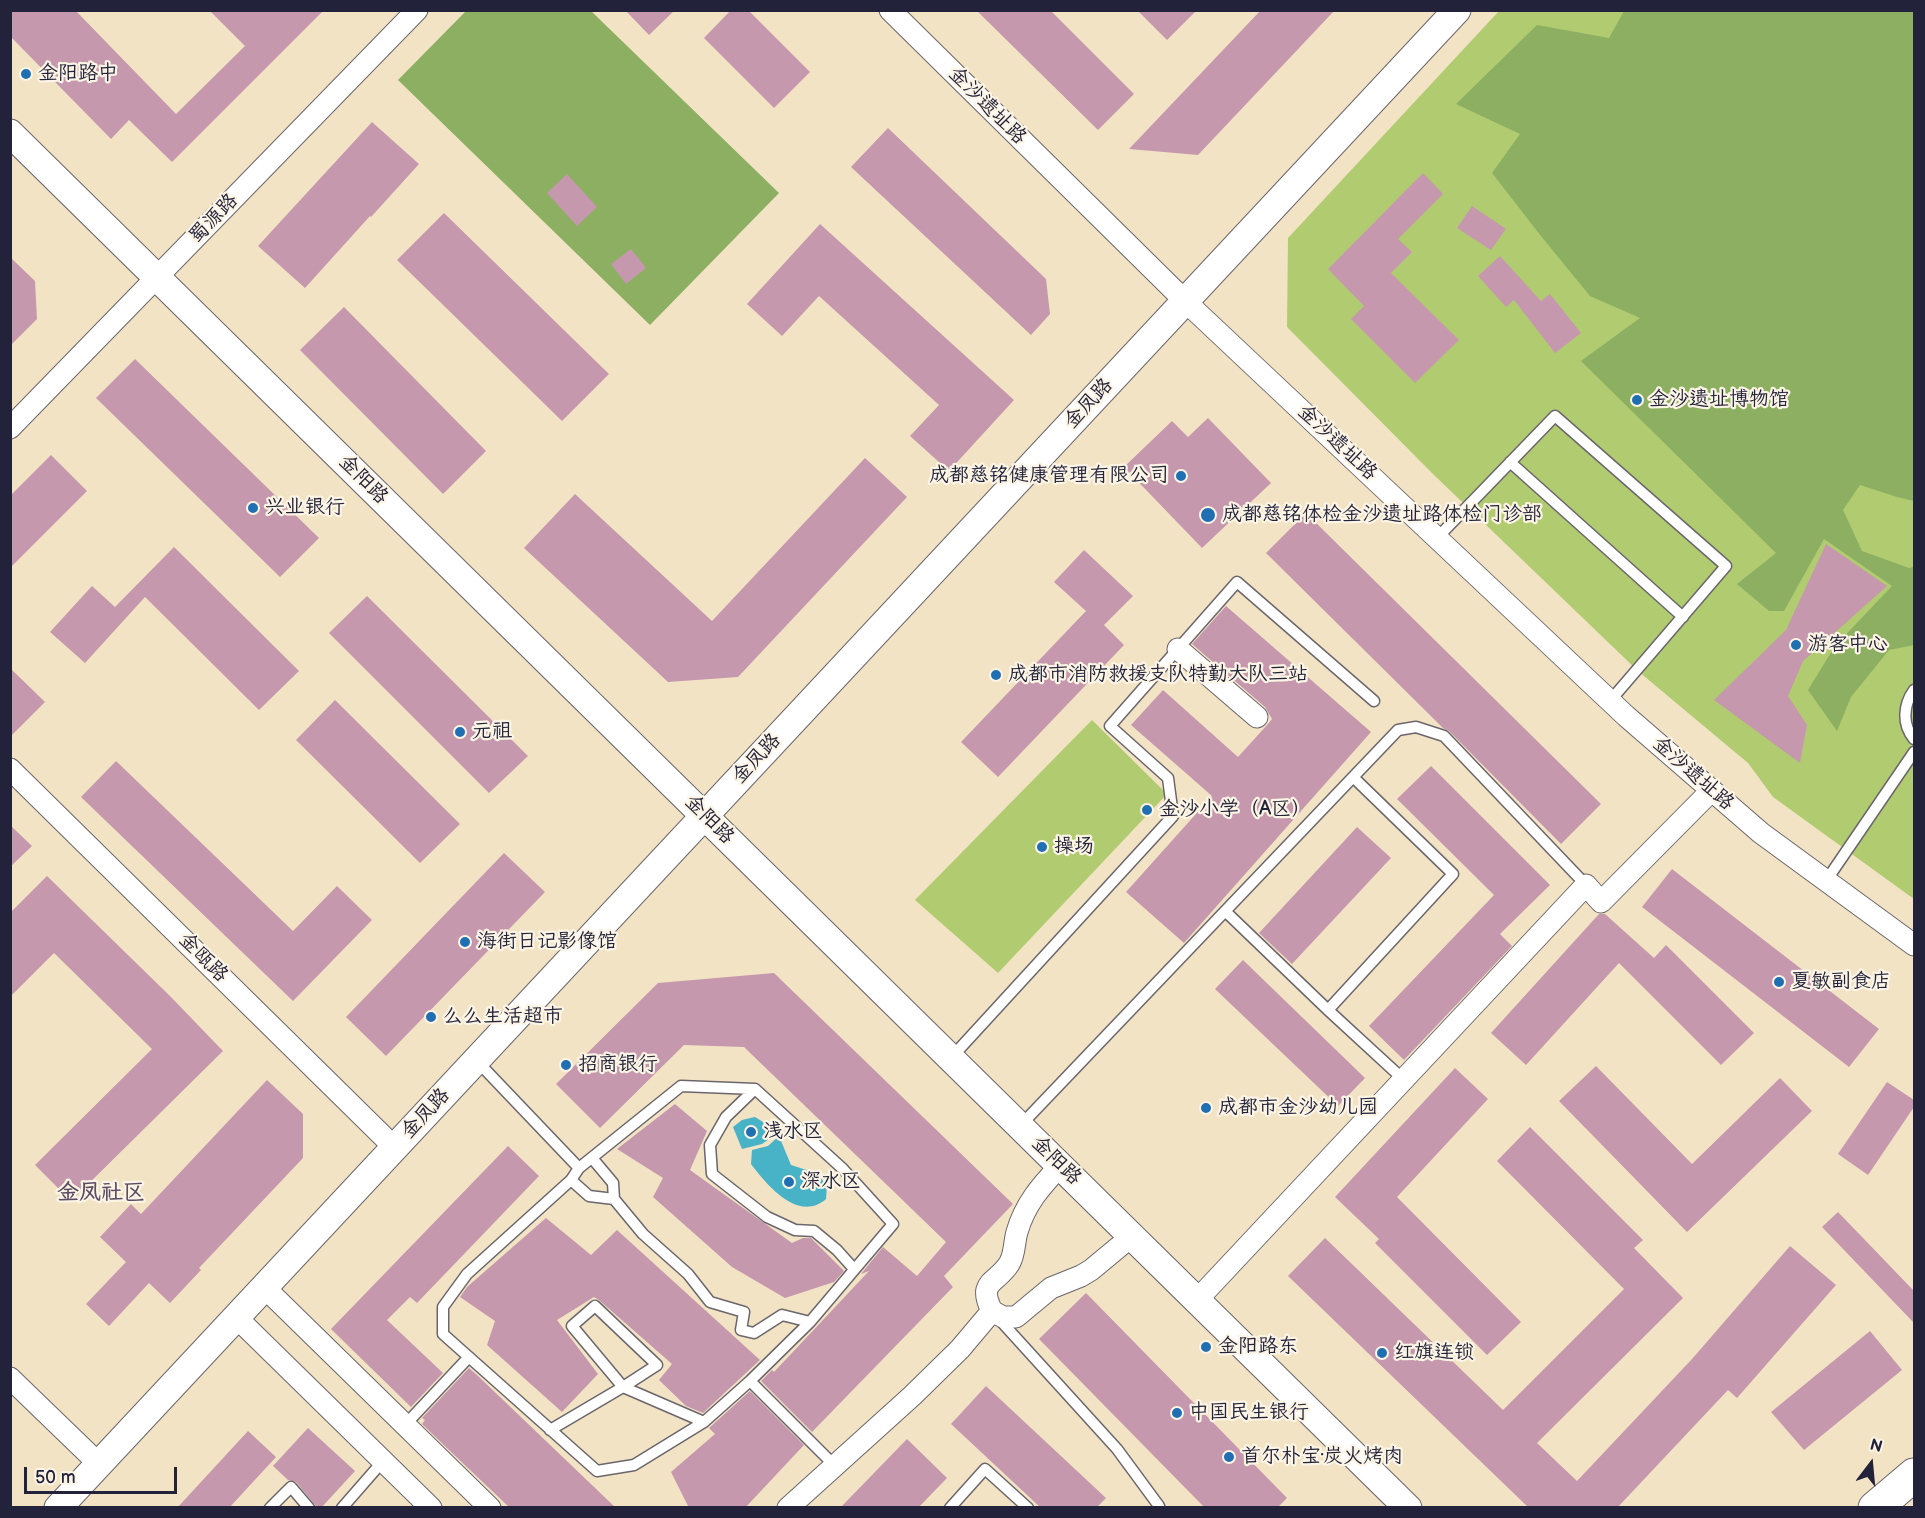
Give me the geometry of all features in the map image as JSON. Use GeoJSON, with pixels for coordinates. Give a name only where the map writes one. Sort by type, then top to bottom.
{"type":"FeatureCollection","features":[{"type":"Feature","properties":{"kind":"main road"},"geometry":{"type":"LineString","coordinates":[[1875,1508],[1914,1475]]}},
{"type":"Feature","properties":{"kind":"street","name":"蜀源路"},"geometry":{"type":"LineString","coordinates":[[10,428],[417,10]]}},
{"type":"Feature","properties":{"kind":"street","name":"金沙遗址路"},"geometry":{"type":"LineString","coordinates":[[890,10],[1185,301],[1610,701],[1761,833],[1914,945]]}},
{"type":"Feature","properties":{"kind":"street","name":"金凤路"},"geometry":{"type":"LineString","coordinates":[[58,1508],[1457,10]]}},
{"type":"Feature","properties":{"kind":"street","name":"金阳路"},"geometry":{"type":"LineString","coordinates":[[10,133],[1408,1508]]}},
{"type":"Feature","properties":{"kind":"street"},"geometry":{"type":"LineString","coordinates":[[1178,649],[1257,717]]}},
{"type":"Feature","properties":{"kind":"street","name":"金瓯路"},"geometry":{"type":"LineString","coordinates":[[10,769],[395,1148]]}},
{"type":"Feature","properties":{"kind":"street"},"geometry":{"type":"LineString","coordinates":[[1197,1300],[1586,885],[1601,902],[1712,790]]}},
{"type":"Feature","properties":{"kind":"street"},"geometry":{"type":"LineString","coordinates":[[1060,1166],[1030,1200],[1017,1233],[1009,1264],[987,1287],[986,1295],[992,1311],[1003,1317],[1016,1317],[1051,1288],[1092,1270],[1132,1236]]}},
{"type":"Feature","properties":{"kind":"street"},"geometry":{"type":"LineString","coordinates":[[264,1287],[490,1508]]}},
{"type":"Feature","properties":{"kind":"street"},"geometry":{"type":"LineString","coordinates":[[788,1508],[938,1371],[992,1311]]}},
{"type":"Feature","properties":{"kind":"street"},"geometry":{"type":"LineString","coordinates":[[236,1317],[431,1508]]}},
{"type":"Feature","properties":{"kind":"street"},"geometry":{"type":"LineString","coordinates":[[10,1378],[99,1464]]}},
{"type":"Feature","properties":{"kind":"lane"},"geometry":{"type":"LineString","coordinates":[[1437,538],[1555,416],[1726,566],[1610,701]]}},
{"type":"Feature","properties":{"kind":"lane"},"geometry":{"type":"LineString","coordinates":[[1510,462],[1683,617]]}},
{"type":"Feature","properties":{"kind":"lane"},"geometry":{"type":"LineString","coordinates":[[951,1058],[1173,816],[1168,778],[1110,726],[1237,582],[1374,701]]}},
{"type":"Feature","properties":{"kind":"lane"},"geometry":{"type":"LineString","coordinates":[[1914,690],[1905,709],[1906,723],[1914,739]]}},
{"type":"Feature","properties":{"kind":"lane"},"geometry":{"type":"LineString","coordinates":[[1020,1126],[1398,730],[1416,726],[1444,736],[1586,885]]}},
{"type":"Feature","properties":{"kind":"lane"},"geometry":{"type":"LineString","coordinates":[[1826,881],[1914,752]]}},
{"type":"Feature","properties":{"kind":"lane"},"geometry":{"type":"LineString","coordinates":[[1328,1010],[1453,874],[1353,777]]}},
{"type":"Feature","properties":{"kind":"lane"},"geometry":{"type":"LineString","coordinates":[[1225,911],[1403,1079]]}},
{"type":"Feature","properties":{"kind":"lane"},"geometry":{"type":"LineString","coordinates":[[477,1060],[579,1168]]}},
{"type":"Feature","properties":{"kind":"lane"},"geometry":{"type":"LineString","coordinates":[[681,1086],[755,1089],[843,1169],[893,1224],[810,1322],[704,1422],[634,1465],[597,1471],[443,1334],[443,1306],[467,1274],[571,1180],[579,1168],[681,1086]]}},
{"type":"Feature","properties":{"kind":"lane"},"geometry":{"type":"LineString","coordinates":[[755,1089],[726,1117],[710,1145],[712,1174],[767,1217],[795,1230],[814,1231],[837,1250],[854,1269]]}},
{"type":"Feature","properties":{"kind":"lane"},"geometry":{"type":"LineString","coordinates":[[592,1158],[613,1183],[614,1200],[643,1234],[688,1274],[710,1302],[744,1312],[741,1330],[754,1333],[782,1316],[810,1322]]}},
{"type":"Feature","properties":{"kind":"lane"},"geometry":{"type":"LineString","coordinates":[[571,1180],[590,1196],[614,1200]]}},
{"type":"Feature","properties":{"kind":"lane"},"geometry":{"type":"LineString","coordinates":[[550,1430],[623,1387],[657,1365],[596,1306],[572,1326],[623,1387],[704,1422]]}},
{"type":"Feature","properties":{"kind":"lane"},"geometry":{"type":"LineString","coordinates":[[992,1311],[1116,1449],[1159,1507]]}},
{"type":"Feature","properties":{"kind":"lane"},"geometry":{"type":"LineString","coordinates":[[405,1425],[469,1357]]}},
{"type":"Feature","properties":{"kind":"lane"},"geometry":{"type":"LineString","coordinates":[[750,1381],[835,1466]]}},
{"type":"Feature","properties":{"kind":"lane"},"geometry":{"type":"LineString","coordinates":[[342,1508],[383,1461]]}},
{"type":"Feature","properties":{"kind":"lane"},"geometry":{"type":"LineString","coordinates":[[950,1508],[985,1469],[1028,1508]]}},
{"type":"Feature","properties":{"kind":"lane"},"geometry":{"type":"LineString","coordinates":[[270,1508],[291,1487],[309,1508]]}},
{"type":"Feature","properties":{"kind":"green space"},"geometry":{"type":"Polygon","coordinates":[[[466,11],[591,11],[779,193],[650,325],[398,80],[466,11]]]}},
{"type":"Feature","properties":{"kind":"green space","name":"金沙遗址博物馆"},"geometry":{"type":"Polygon","coordinates":[[[1499,11],[1914,11],[1914,899],[1773,797],[1748,763],[1638,671],[1433,474],[1287,327],[1288,238],[1499,11]]]}},
{"type":"Feature","properties":{"kind":"green space"},"geometry":{"type":"Polygon","coordinates":[[[1624,11],[1914,11],[1914,501],[1860,485],[1843,510],[1862,551],[1909,568],[1914,567],[1914,645],[1889,650],[1851,697],[1837,731],[1808,690],[1835,646],[1892,586],[1824,539],[1784,611],[1769,611],[1737,584],[1776,553],[1581,361],[1640,318],[1590,296],[1492,173],[1520,134],[1456,104],[1537,25],[1609,38],[1624,11]]]}},
{"type":"Feature","properties":{"kind":"green space","name":"操场"},"geometry":{"type":"Polygon","coordinates":[[[1092,720],[1167,794],[998,973],[915,900],[1092,720]]]}},
{"type":"Feature","properties":{"kind":"water"},"geometry":{"type":"Polygon","coordinates":[[[755,1117],[779,1132],[762,1144],[742,1149],[733,1127],[742,1120],[755,1117]]]}},
{"type":"Feature","properties":{"kind":"water"},"geometry":{"type":"Polygon","coordinates":[[[779,1136],[791,1165],[816,1173],[827,1185],[826,1199],[805,1207],[794,1204],[774,1191],[751,1164],[752,1150],[768,1146],[779,1136]]]}},
{"type":"Feature","properties":{"kind":"building"},"geometry":{"type":"Polygon","coordinates":[[[10,10],[75,10],[176,114],[245,46],[209,10],[324,10],[172,162],[129,120],[111,139],[10,36],[10,10]]]}},
{"type":"Feature","properties":{"kind":"building"},"geometry":{"type":"Polygon","coordinates":[[[625,10],[675,10],[649,35],[625,10]]]}},
{"type":"Feature","properties":{"kind":"building"},"geometry":{"type":"Polygon","coordinates":[[[731,10],[748,10],[810,72],[774,108],[704,38],[731,10]]]}},
{"type":"Feature","properties":{"kind":"building"},"geometry":{"type":"Polygon","coordinates":[[[976,10],[1050,10],[1134,94],[1098,130],[976,10]]]}},
{"type":"Feature","properties":{"kind":"building"},"geometry":{"type":"Polygon","coordinates":[[[1137,10],[1197,10],[1167,40],[1137,10]]]}},
{"type":"Feature","properties":{"kind":"building"},"geometry":{"type":"Polygon","coordinates":[[[1261,10],[1335,10],[1198,155],[1129,149],[1261,10]]]}},
{"type":"Feature","properties":{"kind":"building"},"geometry":{"type":"Polygon","coordinates":[[[372,122],[419,164],[305,288],[258,246],[372,122]]]}},
{"type":"Feature","properties":{"kind":"building"},"geometry":{"type":"Polygon","coordinates":[[[888,128],[1046,279],[1050,314],[1031,335],[851,167],[888,128]]]}},
{"type":"Feature","properties":{"kind":"building"},"geometry":{"type":"Polygon","coordinates":[[[1423,173],[1443,194],[1398,239],[1412,252],[1391,273],[1459,340],[1415,383],[1351,319],[1364,306],[1328,269],[1423,173]]]}},
{"type":"Feature","properties":{"kind":"building"},"geometry":{"type":"Polygon","coordinates":[[[567,174],[597,207],[577,226],[547,193],[567,174]]]}},
{"type":"Feature","properties":{"kind":"building"},"geometry":{"type":"Polygon","coordinates":[[[1472,206],[1506,229],[1491,250],[1457,228],[1472,206]]]}},
{"type":"Feature","properties":{"kind":"building"},"geometry":{"type":"Polygon","coordinates":[[[444,213],[609,374],[562,421],[397,260],[444,213]]]}},
{"type":"Feature","properties":{"kind":"building"},"geometry":{"type":"Polygon","coordinates":[[[820,224],[1014,400],[949,471],[910,436],[939,405],[819,296],[782,336],[747,304],[820,224]]]}},
{"type":"Feature","properties":{"kind":"building"},"geometry":{"type":"Polygon","coordinates":[[[631,249],[646,268],[626,284],[611,264],[631,249]]]}},
{"type":"Feature","properties":{"kind":"building"},"geometry":{"type":"Polygon","coordinates":[[[1500,256],[1541,301],[1550,294],[1581,333],[1555,353],[1514,300],[1506,307],[1478,276],[1500,256]]]}},
{"type":"Feature","properties":{"kind":"building"},"geometry":{"type":"Polygon","coordinates":[[[10,257],[35,281],[37,319],[10,346],[10,257]]]}},
{"type":"Feature","properties":{"kind":"building"},"geometry":{"type":"Polygon","coordinates":[[[344,307],[486,451],[443,494],[300,350],[344,307]]]}},
{"type":"Feature","properties":{"kind":"building"},"geometry":{"type":"Polygon","coordinates":[[[135,359],[319,538],[280,577],[96,398],[135,359]]]}},
{"type":"Feature","properties":{"kind":"building"},"geometry":{"type":"Polygon","coordinates":[[[1208,418],[1271,483],[1202,548],[1124,467],[1172,421],[1188,437],[1208,418]]]}},
{"type":"Feature","properties":{"kind":"building"},"geometry":{"type":"Polygon","coordinates":[[[51,455],[87,491],[10,568],[10,496],[51,455]]]}},
{"type":"Feature","properties":{"kind":"building"},"geometry":{"type":"Polygon","coordinates":[[[865,458],[907,497],[738,677],[668,682],[524,548],[575,494],[712,621],[865,458]]]}},
{"type":"Feature","properties":{"kind":"building"},"geometry":{"type":"Polygon","coordinates":[[[1306,513],[1601,804],[1561,844],[1266,553],[1306,513]]]}},
{"type":"Feature","properties":{"kind":"building","name":"游客中心"},"geometry":{"type":"Polygon","coordinates":[[[1826,544],[1887,586],[1803,661],[1788,696],[1807,725],[1800,763],[1714,700],[1786,630],[1826,544]]]}},
{"type":"Feature","properties":{"kind":"building"},"geometry":{"type":"Polygon","coordinates":[[[174,547],[299,671],[259,710],[145,597],[85,663],[50,632],[92,586],[115,607],[174,547]]]}},
{"type":"Feature","properties":{"kind":"building"},"geometry":{"type":"Polygon","coordinates":[[[1084,550],[1133,596],[1104,625],[1124,645],[998,777],[961,742],[1086,611],[1054,582],[1084,550]]]}},
{"type":"Feature","properties":{"kind":"building"},"geometry":{"type":"Polygon","coordinates":[[[367,596],[528,756],[489,793],[329,633],[367,596]]]}},
{"type":"Feature","properties":{"kind":"building"},"geometry":{"type":"Polygon","coordinates":[[[1226,606],[1371,732],[1184,943],[1126,892],[1212,796],[1131,725],[1163,690],[1238,757],[1272,719],[1265,707],[1192,644],[1226,606]]]}},
{"type":"Feature","properties":{"kind":"building"},"geometry":{"type":"Polygon","coordinates":[[[10,668],[45,702],[10,737],[10,668]]]}},
{"type":"Feature","properties":{"kind":"building"},"geometry":{"type":"Polygon","coordinates":[[[335,700],[460,824],[420,863],[296,740],[335,700]]]}},
{"type":"Feature","properties":{"kind":"building"},"geometry":{"type":"Polygon","coordinates":[[[116,761],[293,931],[337,886],[372,920],[293,1001],[81,797],[116,761]]]}},
{"type":"Feature","properties":{"kind":"building"},"geometry":{"type":"Polygon","coordinates":[[[1431,766],[1550,885],[1500,934],[1512,946],[1404,1060],[1369,1026],[1494,895],[1397,799],[1431,766]]]}},
{"type":"Feature","properties":{"kind":"building"},"geometry":{"type":"Polygon","coordinates":[[[10,825],[32,846],[10,867],[10,825]]]}},
{"type":"Feature","properties":{"kind":"building"},"geometry":{"type":"Polygon","coordinates":[[[1357,827],[1391,858],[1292,964],[1259,933],[1357,827]]]}},
{"type":"Feature","properties":{"kind":"building"},"geometry":{"type":"Polygon","coordinates":[[[504,853],[545,892],[386,1056],[346,1017],[504,853]]]}},
{"type":"Feature","properties":{"kind":"building"},"geometry":{"type":"Polygon","coordinates":[[[1672,869],[1879,1029],[1849,1067],[1642,907],[1672,869]]]}},
{"type":"Feature","properties":{"kind":"building"},"geometry":{"type":"Polygon","coordinates":[[[47,876],[223,1051],[71,1201],[35,1165],[152,1049],[54,953],[10,997],[10,913],[47,876]]]}},
{"type":"Feature","properties":{"kind":"building"},"geometry":{"type":"Polygon","coordinates":[[[1599,914],[1605,914],[1654,958],[1666,945],[1754,1033],[1721,1065],[1619,963],[1526,1065],[1491,1033],[1599,914]]]}},
{"type":"Feature","properties":{"kind":"building"},"geometry":{"type":"Polygon","coordinates":[[[1243,960],[1365,1078],[1338,1106],[1215,989],[1243,960]]]}},
{"type":"Feature","properties":{"kind":"building"},"geometry":{"type":"Polygon","coordinates":[[[774,973],[1013,1204],[944,1276],[953,1287],[812,1432],[761,1381],[772,1370],[774,1372],[869,1271],[861,1274],[883,1247],[917,1276],[946,1242],[744,1047],[684,1045],[600,1128],[556,1084],[658,983],[774,973]]]}},
{"type":"Feature","properties":{"kind":"building"},"geometry":{"type":"Polygon","coordinates":[[[1596,1066],[1692,1164],[1780,1078],[1812,1111],[1687,1232],[1559,1101],[1596,1066]]]}},
{"type":"Feature","properties":{"kind":"building"},"geometry":{"type":"Polygon","coordinates":[[[1455,1068],[1488,1099],[1397,1197],[1521,1322],[1487,1355],[1375,1243],[1379,1239],[1335,1197],[1455,1068]]]}},
{"type":"Feature","properties":{"kind":"building"},"geometry":{"type":"Polygon","coordinates":[[[267,1080],[303,1114],[303,1158],[199,1268],[201,1270],[170,1303],[149,1283],[109,1326],[86,1304],[126,1262],[100,1237],[131,1204],[141,1214],[267,1080]]]}},
{"type":"Feature","properties":{"kind":"building"},"geometry":{"type":"Polygon","coordinates":[[[1887,1082],[1914,1100],[1914,1107],[1868,1175],[1838,1154],[1887,1082]]]}},
{"type":"Feature","properties":{"kind":"building"},"geometry":{"type":"Polygon","coordinates":[[[675,1104],[707,1131],[690,1170],[792,1243],[803,1238],[811,1238],[844,1271],[834,1282],[785,1298],[732,1267],[653,1197],[663,1178],[617,1149],[675,1104]]]}},
{"type":"Feature","properties":{"kind":"building"},"geometry":{"type":"Polygon","coordinates":[[[1530,1127],[1643,1240],[1634,1248],[1683,1298],[1537,1443],[1577,1481],[1692,1359],[1790,1246],[1836,1285],[1737,1398],[1728,1390],[1617,1508],[1529,1508],[1288,1276],[1325,1238],[1503,1410],[1624,1289],[1497,1161],[1530,1127]]]}},
{"type":"Feature","properties":{"kind":"building"},"geometry":{"type":"Polygon","coordinates":[[[508,1146],[539,1176],[417,1303],[410,1297],[387,1320],[443,1373],[411,1407],[331,1329],[508,1146]]]}},
{"type":"Feature","properties":{"kind":"building"},"geometry":{"type":"Polygon","coordinates":[[[1838,1212],[1914,1291],[1914,1323],[1822,1227],[1838,1212]]]}},
{"type":"Feature","properties":{"kind":"building"},"geometry":{"type":"Polygon","coordinates":[[[546,1218],[591,1255],[617,1230],[760,1360],[703,1413],[686,1406],[659,1380],[672,1364],[594,1297],[557,1320],[598,1374],[562,1412],[487,1345],[495,1321],[460,1297],[467,1287],[546,1218]]]}},
{"type":"Feature","properties":{"kind":"building"},"geometry":{"type":"Polygon","coordinates":[[[1086,1293],[1287,1498],[1277,1508],[1205,1508],[1039,1339],[1086,1293]]]}},
{"type":"Feature","properties":{"kind":"building"},"geometry":{"type":"Polygon","coordinates":[[[1870,1331],[1902,1370],[1804,1450],[1771,1412],[1870,1331]]]}},
{"type":"Feature","properties":{"kind":"building"},"geometry":{"type":"Polygon","coordinates":[[[469,1368],[616,1508],[510,1508],[450,1451],[422,1424],[425,1420],[422,1418],[469,1368]]]}},
{"type":"Feature","properties":{"kind":"building"},"geometry":{"type":"Polygon","coordinates":[[[986,1386],[1106,1498],[1096,1508],[1041,1508],[951,1424],[986,1386]]]}},
{"type":"Feature","properties":{"kind":"building"},"geometry":{"type":"Polygon","coordinates":[[[750,1391],[804,1445],[745,1508],[689,1508],[671,1472],[715,1434],[709,1428],[750,1391]]]}},
{"type":"Feature","properties":{"kind":"building"},"geometry":{"type":"Polygon","coordinates":[[[308,1428],[355,1471],[321,1508],[316,1506],[296,1482],[288,1480],[273,1466],[308,1428]]]}},
{"type":"Feature","properties":{"kind":"building"},"geometry":{"type":"Polygon","coordinates":[[[248,1431],[276,1457],[229,1508],[177,1508],[248,1431]]]}},
{"type":"Feature","properties":{"kind":"building"},"geometry":{"type":"Polygon","coordinates":[[[907,1439],[947,1478],[918,1508],[840,1508],[907,1439]]]}},
{"type":"Feature","properties":{"kind":"place","name":"金阳路中"},"geometry":{"type":"Point","coordinates":[26,74]}},
{"type":"Feature","properties":{"kind":"place","name":"金沙遗址博物馆"},"geometry":{"type":"Point","coordinates":[1637,400]}},
{"type":"Feature","properties":{"kind":"place","name":"成都慈铭健康管理有限公司"},"geometry":{"type":"Point","coordinates":[1181,476]}},
{"type":"Feature","properties":{"kind":"place","name":"兴业银行"},"geometry":{"type":"Point","coordinates":[253,508]}},
{"type":"Feature","properties":{"kind":"place","name":"成都慈铭体检金沙遗址路体检门诊部"},"geometry":{"type":"Point","coordinates":[1208,515]}},
{"type":"Feature","properties":{"kind":"place","name":"游客中心"},"geometry":{"type":"Point","coordinates":[1796,645]}},
{"type":"Feature","properties":{"kind":"place","name":"成都市消防救援支队特勤大队三站"},"geometry":{"type":"Point","coordinates":[996,675]}},
{"type":"Feature","properties":{"kind":"place","name":"元祖"},"geometry":{"type":"Point","coordinates":[460,732]}},
{"type":"Feature","properties":{"kind":"place","name":"金沙小学（A区）"},"geometry":{"type":"Point","coordinates":[1147,810]}},
{"type":"Feature","properties":{"kind":"place","name":"操场"},"geometry":{"type":"Point","coordinates":[1042,847]}},
{"type":"Feature","properties":{"kind":"place","name":"海街日记影像馆"},"geometry":{"type":"Point","coordinates":[465,942]}},
{"type":"Feature","properties":{"kind":"place","name":"夏敏副食店"},"geometry":{"type":"Point","coordinates":[1779,982]}},
{"type":"Feature","properties":{"kind":"place","name":"么么生活超市"},"geometry":{"type":"Point","coordinates":[431,1017]}},
{"type":"Feature","properties":{"kind":"place","name":"招商银行"},"geometry":{"type":"Point","coordinates":[566,1065]}},
{"type":"Feature","properties":{"kind":"place","name":"成都市金沙幼儿园"},"geometry":{"type":"Point","coordinates":[1206,1108]}},
{"type":"Feature","properties":{"kind":"place","name":"浅水区"},"geometry":{"type":"Point","coordinates":[751,1132]}},
{"type":"Feature","properties":{"kind":"place","name":"深水区"},"geometry":{"type":"Point","coordinates":[789,1182]}},
{"type":"Feature","properties":{"kind":"place","name":"金阳路东"},"geometry":{"type":"Point","coordinates":[1206,1347]}},
{"type":"Feature","properties":{"kind":"place","name":"红旗连锁"},"geometry":{"type":"Point","coordinates":[1382,1353]}},
{"type":"Feature","properties":{"kind":"place","name":"中国民生银行"},"geometry":{"type":"Point","coordinates":[1177,1413]}},
{"type":"Feature","properties":{"kind":"place","name":"首尔朴宝·炭火烤肉"},"geometry":{"type":"Point","coordinates":[1229,1457]}},
{"type":"Feature","properties":{"kind":"district","name":"金凤社区"},"geometry":{"type":"Point","coordinates":[101,1193]}}]}
